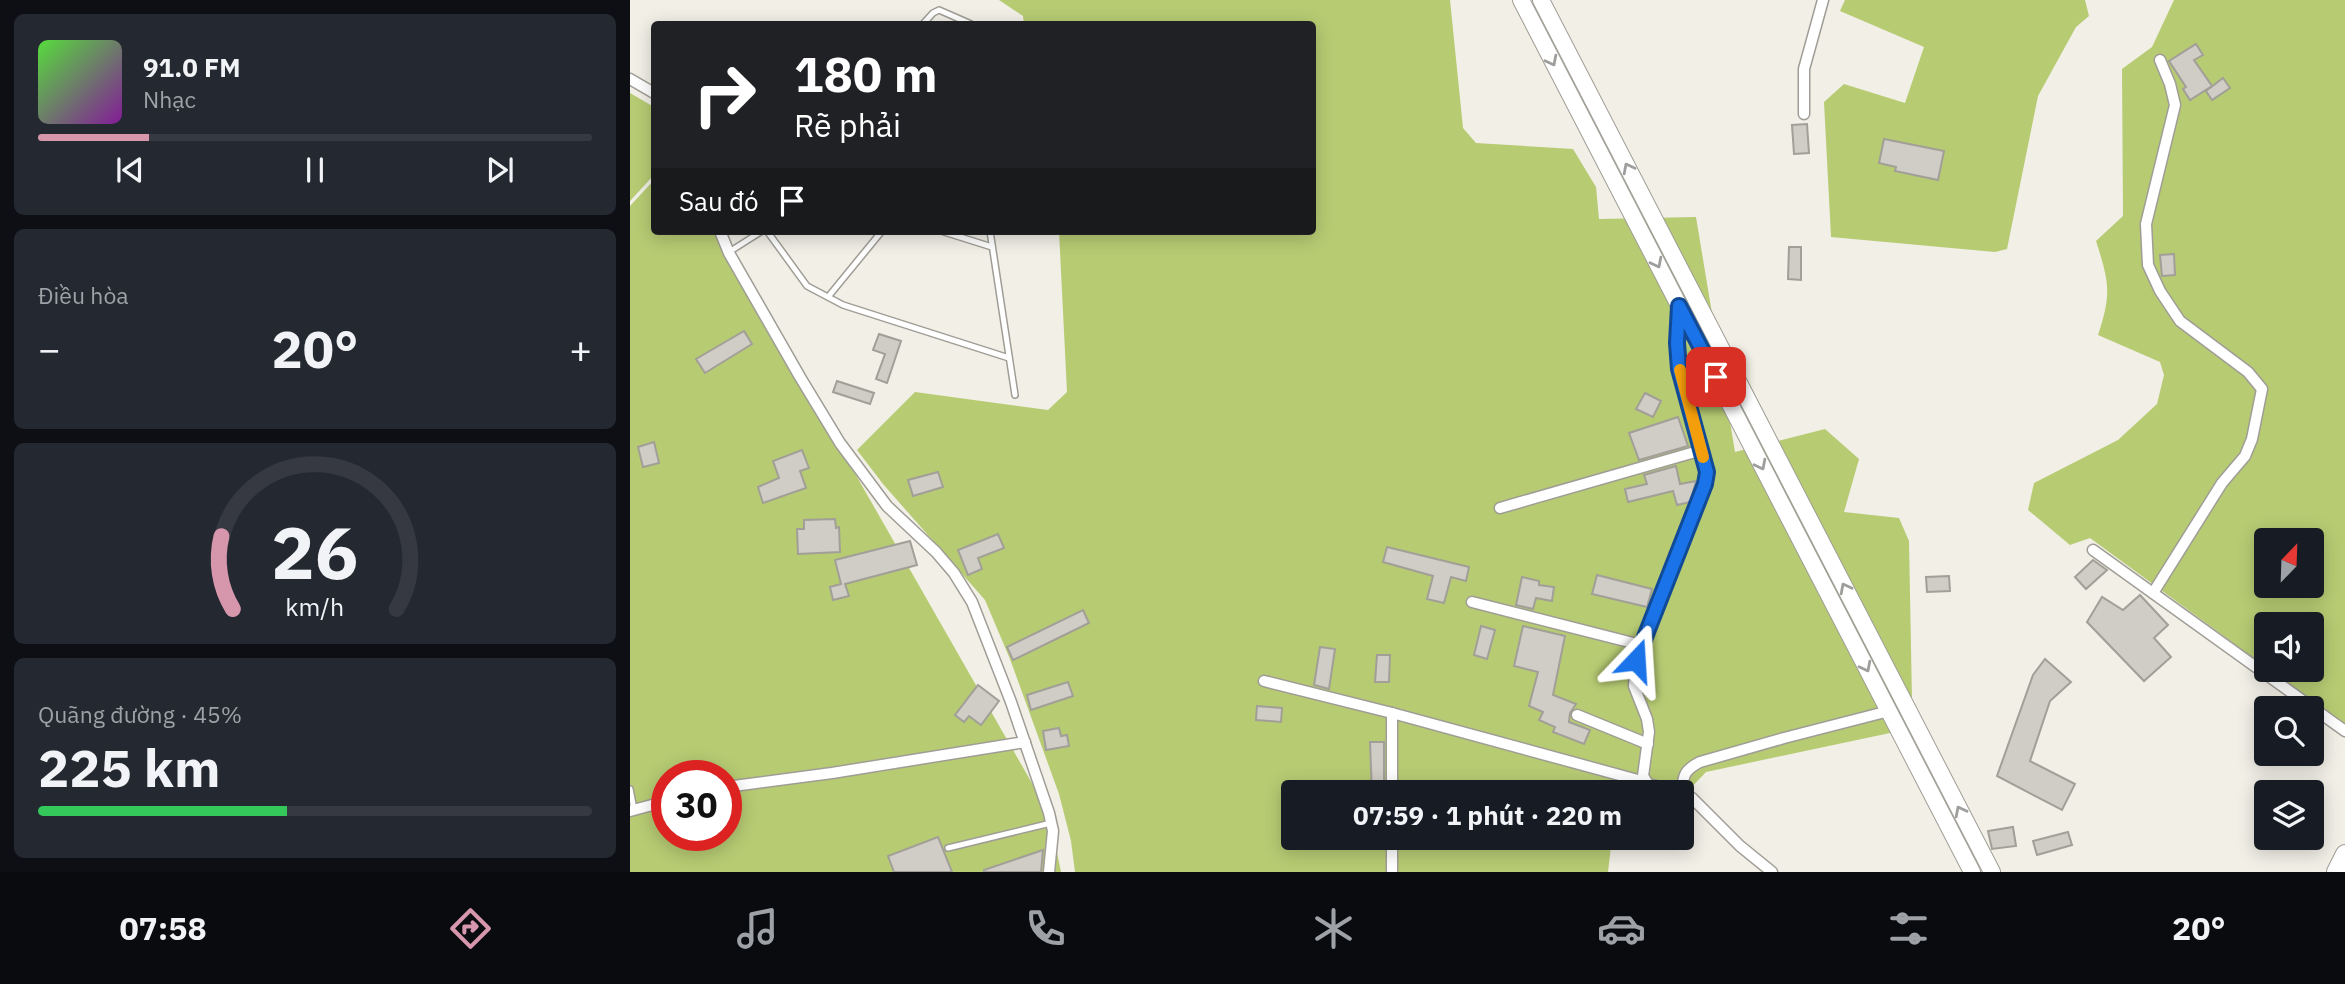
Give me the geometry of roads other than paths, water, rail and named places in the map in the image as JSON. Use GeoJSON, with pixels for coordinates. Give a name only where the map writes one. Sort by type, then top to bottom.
{"type":"FeatureCollection","features":[{"type":"Feature","properties":{"kind":"main road"},"geometry":{"type":"LineString","coordinates":[[1521,0],[1972,872]]}},
{"type":"Feature","properties":{"kind":"main road"},"geometry":{"type":"LineString","coordinates":[[1541,0],[1992,872]]}},
{"type":"Feature","properties":{"kind":"street"},"geometry":{"type":"LineString","coordinates":[[1804,114],[1804,69],[1823,0]]}},
{"type":"Feature","properties":{"kind":"street"},"geometry":{"type":"LineString","coordinates":[[2154,593],[2222,483],[2245,456],[2252,439],[2262,389],[2248,372],[2180,321],[2160,291],[2148,265],[2146,225],[2175,105],[2160,60]]}},
{"type":"Feature","properties":{"kind":"street"},"geometry":{"type":"LineString","coordinates":[[630,79],[651,91]]}},
{"type":"Feature","properties":{"kind":"street"},"geometry":{"type":"LineString","coordinates":[[722,235],[800,377],[840,443],[887,506],[936,552],[954,573],[972,602],[1025,742],[1051,823],[1053,831],[1049,872]]}},
{"type":"Feature","properties":{"kind":"street"},"geometry":{"type":"LineString","coordinates":[[1645,780],[1643,769],[1648,744],[1647,719],[1634,686],[1636,660],[1705,484],[1707,472],[1679,369],[1679,306]]}},
{"type":"Feature","properties":{"kind":"street"},"geometry":{"type":"LineString","coordinates":[[1500,508],[1702,450]]}},
{"type":"Feature","properties":{"kind":"street"},"geometry":{"type":"LineString","coordinates":[[2093,550],[2345,732]]}},
{"type":"Feature","properties":{"kind":"street"},"geometry":{"type":"LineString","coordinates":[[1472,602],[1641,645]]}},
{"type":"Feature","properties":{"kind":"street"},"geometry":{"type":"LineString","coordinates":[[1264,681],[1638,780]]}},
{"type":"Feature","properties":{"kind":"street"},"geometry":{"type":"LineString","coordinates":[[1684,780],[1687,768],[1700,762],[1889,711]]}},
{"type":"Feature","properties":{"kind":"street"},"geometry":{"type":"LineString","coordinates":[[1392,713],[1392,780]]}},
{"type":"Feature","properties":{"kind":"street"},"geometry":{"type":"LineString","coordinates":[[1577,715],[1648,744]]}},
{"type":"Feature","properties":{"kind":"street"},"geometry":{"type":"LineString","coordinates":[[742,785],[1025,742]]}},
{"type":"Feature","properties":{"kind":"street"},"geometry":{"type":"LineString","coordinates":[[1694,800],[1703,806],[1740,846],[1772,872]]}},
{"type":"Feature","properties":{"kind":"street"},"geometry":{"type":"LineString","coordinates":[[632,810],[651,805]]}},
{"type":"Feature","properties":{"kind":"street"},"geometry":{"type":"LineString","coordinates":[[1392,850],[1392,872]]}},
{"type":"Feature","properties":{"kind":"lane"},"geometry":{"type":"LineString","coordinates":[[926,21],[939,10],[964,21]]}},
{"type":"Feature","properties":{"kind":"lane"},"geometry":{"type":"LineString","coordinates":[[729,252],[757,235]]}},
{"type":"Feature","properties":{"kind":"lane"},"geometry":{"type":"LineString","coordinates":[[767,235],[807,286],[828,298],[1009,358]]}},
{"type":"Feature","properties":{"kind":"lane"},"geometry":{"type":"LineString","coordinates":[[828,298],[879,235]]}},
{"type":"Feature","properties":{"kind":"lane"},"geometry":{"type":"LineString","coordinates":[[954,235],[992,247]]}},
{"type":"Feature","properties":{"kind":"lane"},"geometry":{"type":"LineString","coordinates":[[990,235],[1015,395]]}},
{"type":"Feature","properties":{"kind":"lane"},"geometry":{"type":"LineString","coordinates":[[630,789],[632,810]]}},
{"type":"Feature","properties":{"kind":"lane"},"geometry":{"type":"LineString","coordinates":[[947,848],[1051,823]]}}]}
